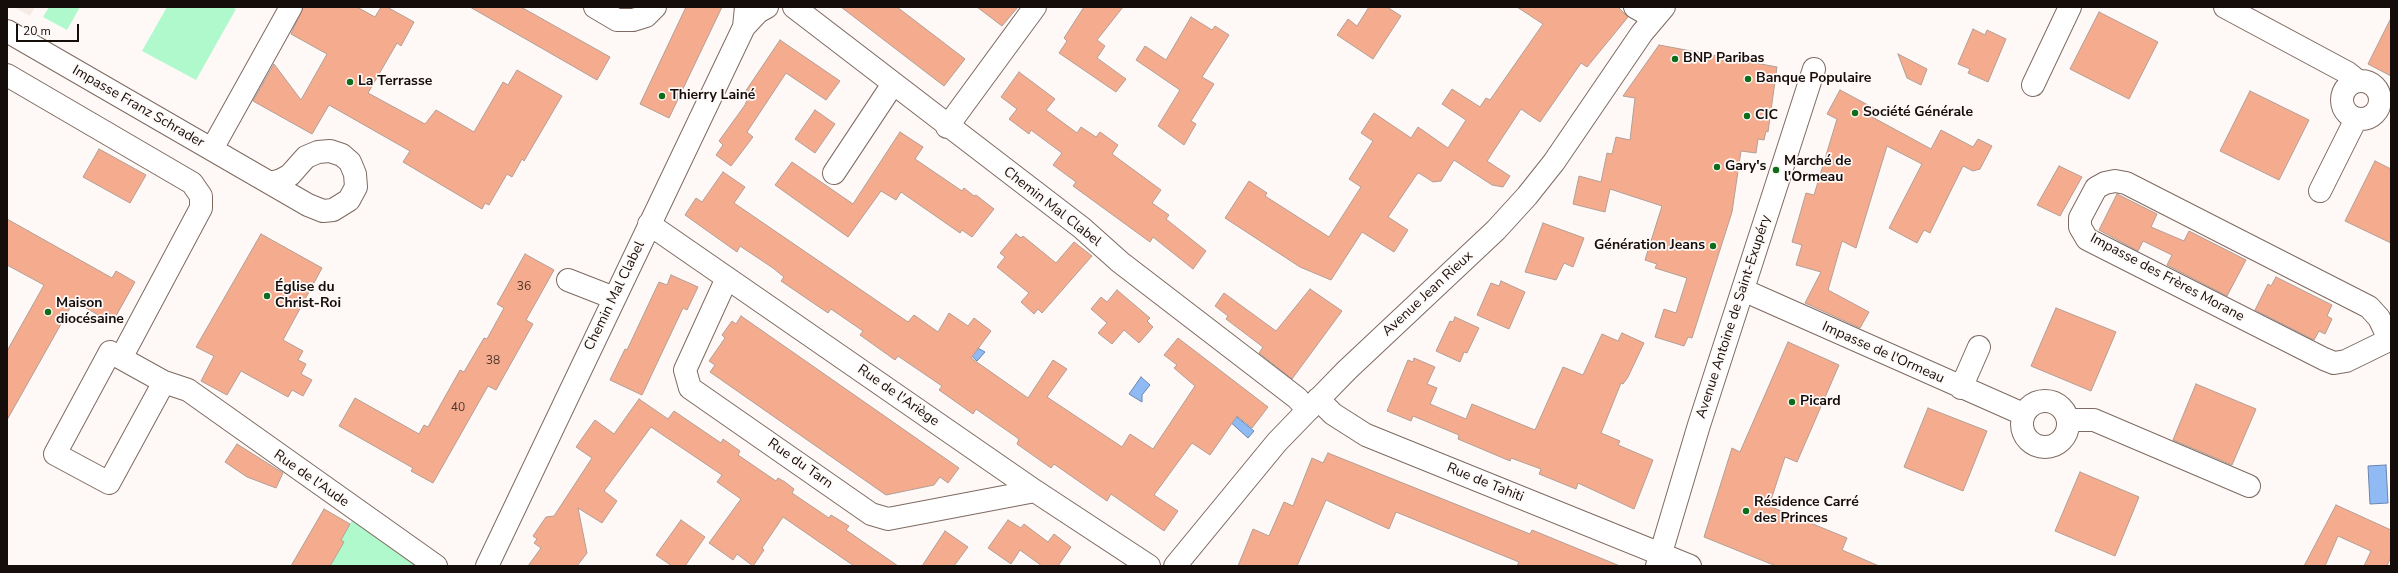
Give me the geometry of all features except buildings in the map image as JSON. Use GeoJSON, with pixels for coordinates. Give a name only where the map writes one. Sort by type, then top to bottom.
{"type":"FeatureCollection","features":[{"type":"Feature","properties":{"kind":"street"},"geometry":{"type":"LineString","coordinates":[[212,149],[290,7]]}},
{"type":"Feature","properties":{"kind":"street"},"geometry":{"type":"LineString","coordinates":[[595,7],[617,20],[633,20],[646,16],[655,7]]}},
{"type":"Feature","properties":{"kind":"street"},"geometry":{"type":"LineString","coordinates":[[756,7],[768,7]]}},
{"type":"Feature","properties":{"kind":"street","name":"Chemin Mal Clabel"},"geometry":{"type":"LineString","coordinates":[[487,566],[745,17],[768,7]]}},
{"type":"Feature","properties":{"kind":"street","name":"Chemin Mal Clabel"},"geometry":{"type":"LineString","coordinates":[[794,7],[948,127],[1082,228],[1120,262],[1297,398],[1313,404]]}},
{"type":"Feature","properties":{"kind":"street"},"geometry":{"type":"LineString","coordinates":[[948,127],[1035,7]]}},
{"type":"Feature","properties":{"kind":"street"},"geometry":{"type":"LineString","coordinates":[[1635,7],[1659,13]]}},
{"type":"Feature","properties":{"kind":"street"},"geometry":{"type":"LineString","coordinates":[[2033,85],[2070,7]]}},
{"type":"Feature","properties":{"kind":"street"},"geometry":{"type":"LineString","coordinates":[[2225,7],[2348,73],[2358,81],[2369,82],[2376,89],[2380,98],[2376,112],[2367,118],[2356,119],[2320,191]]}},
{"type":"Feature","properties":{"kind":"street","name":"Avenue Jean Rieux"},"geometry":{"type":"LineString","coordinates":[[1175,566],[1277,442],[1313,404],[1496,230],[1527,196],[1554,162],[1659,13]]}},
{"type":"Feature","properties":{"kind":"street","name":"Impasse Franz Schrader"},"geometry":{"type":"LineString","coordinates":[[7,30],[270,183]]}},
{"type":"Feature","properties":{"kind":"street","name":"Avenue Antoine de Saint-Exupéry"},"geometry":{"type":"LineString","coordinates":[[1659,560],[1814,69]]}},
{"type":"Feature","properties":{"kind":"street"},"geometry":{"type":"LineString","coordinates":[[7,75],[192,183],[201,196],[201,208],[121,358],[110,352],[55,454],[109,483],[164,382]]}},
{"type":"Feature","properties":{"kind":"street"},"geometry":{"type":"LineString","coordinates":[[834,173],[893,84]]}},
{"type":"Feature","properties":{"kind":"street","name":"Impasse des Frères Morane"},"geometry":{"type":"LineString","coordinates":[[2110,182],[2126,183],[2369,307],[2380,318],[2390,339],[2365,354],[2346,361],[2334,363],[2088,239],[2080,227],[2080,218],[2096,188],[2110,182]]}},
{"type":"Feature","properties":{"kind":"street","name":"Rue de l'Ariège"},"geometry":{"type":"LineString","coordinates":[[649,224],[1035,491],[1149,566]]}},
{"type":"Feature","properties":{"kind":"street","name":"Rue du Tarn"},"geometry":{"type":"LineString","coordinates":[[727,278],[685,370],[690,388],[871,514],[888,519],[1035,491]]}},
{"type":"Feature","properties":{"kind":"street"},"geometry":{"type":"LineString","coordinates":[[568,280],[614,298]]}},
{"type":"Feature","properties":{"kind":"street","name":"Impasse de l'Ormeau"},"geometry":{"type":"LineString","coordinates":[[1743,290],[1961,388],[2023,414]]}},
{"type":"Feature","properties":{"kind":"street"},"geometry":{"type":"LineString","coordinates":[[1961,388],[1979,347]]}},
{"type":"Feature","properties":{"kind":"street","name":"Rue de l'Aude"},"geometry":{"type":"LineString","coordinates":[[121,358],[164,382],[188,390],[436,566]]}},
{"type":"Feature","properties":{"kind":"street"},"geometry":{"type":"LineString","coordinates":[[2042,400],[2053,402],[2063,408],[2068,420],[2067,433],[2058,444],[2047,448],[2036,447],[2027,441],[2021,428],[2023,414],[2031,404],[2042,400]]}},
{"type":"Feature","properties":{"kind":"street","name":"Rue de Tahiti"},"geometry":{"type":"LineString","coordinates":[[1313,404],[1333,414],[1366,435],[1659,560],[1690,566]]}},
{"type":"Feature","properties":{"kind":"street"},"geometry":{"type":"LineString","coordinates":[[2068,420],[2094,420],[2249,486]]}},
{"type":"Feature","properties":{"kind":"shaded area"},"geometry":{"type":"Polygon","coordinates":[[[14,7],[35,7],[30,16],[14,7]]]}},
{"type":"Feature","properties":{"kind":"green space"},"geometry":{"type":"Polygon","coordinates":[[[49,7],[80,7],[67,30],[43,17],[49,7]]]}},
{"type":"Feature","properties":{"kind":"green space"},"geometry":{"type":"Polygon","coordinates":[[[167,7],[232,7],[236,9],[196,80],[142,51],[167,7]]]}},
{"type":"Feature","properties":{"kind":"green space"},"geometry":{"type":"Polygon","coordinates":[[[352,520],[416,566],[330,566],[344,542],[341,540],[352,520]]]}},
{"type":"Feature","properties":{"kind":"water"},"geometry":{"type":"Polygon","coordinates":[[[972,345],[985,352],[977,361],[962,347],[972,345]]]}},
{"type":"Feature","properties":{"kind":"water"},"geometry":{"type":"Polygon","coordinates":[[[1141,377],[1150,385],[1142,395],[1142,402],[1129,394],[1141,377]]]}},
{"type":"Feature","properties":{"kind":"water"},"geometry":{"type":"Polygon","coordinates":[[[1232,413],[1254,431],[1248,438],[1227,419],[1232,413]]]}},
{"type":"Feature","properties":{"kind":"water"},"geometry":{"type":"Polygon","coordinates":[[[2386,465],[2388,503],[2370,504],[2368,466],[2386,465]]]}},
{"type":"Feature","properties":{"kind":"place","name":"BNP Paribas"},"geometry":{"type":"Point","coordinates":[1675,59]}},
{"type":"Feature","properties":{"kind":"place","name":"Banque Populaire"},"geometry":{"type":"Point","coordinates":[1748,79]}},
{"type":"Feature","properties":{"kind":"place","name":"La Terrasse"},"geometry":{"type":"Point","coordinates":[350,82]}},
{"type":"Feature","properties":{"kind":"place","name":"Thierry Lainé"},"geometry":{"type":"Point","coordinates":[662,96]}},
{"type":"Feature","properties":{"kind":"place","name":"Société Générale"},"geometry":{"type":"Point","coordinates":[1855,113]}},
{"type":"Feature","properties":{"kind":"place","name":"CIC"},"geometry":{"type":"Point","coordinates":[1747,116]}},
{"type":"Feature","properties":{"kind":"place","name":"Gary's"},"geometry":{"type":"Point","coordinates":[1717,167]}},
{"type":"Feature","properties":{"kind":"place","name":"Marché de l'Ormeau"},"geometry":{"type":"Point","coordinates":[1776,170]}},
{"type":"Feature","properties":{"kind":"place","name":"Génération Jeans"},"geometry":{"type":"Point","coordinates":[1713,246]}},
{"type":"Feature","properties":{"kind":"place","name":"Église du Christ-Roi"},"geometry":{"type":"Point","coordinates":[267,296]}},
{"type":"Feature","properties":{"kind":"place","name":"Maison diocésaine"},"geometry":{"type":"Point","coordinates":[48,312]}},
{"type":"Feature","properties":{"kind":"place","name":"Picard"},"geometry":{"type":"Point","coordinates":[1792,402]}},
{"type":"Feature","properties":{"kind":"place","name":"Résidence Carré des Princes"},"geometry":{"type":"Point","coordinates":[1746,511]}}]}
